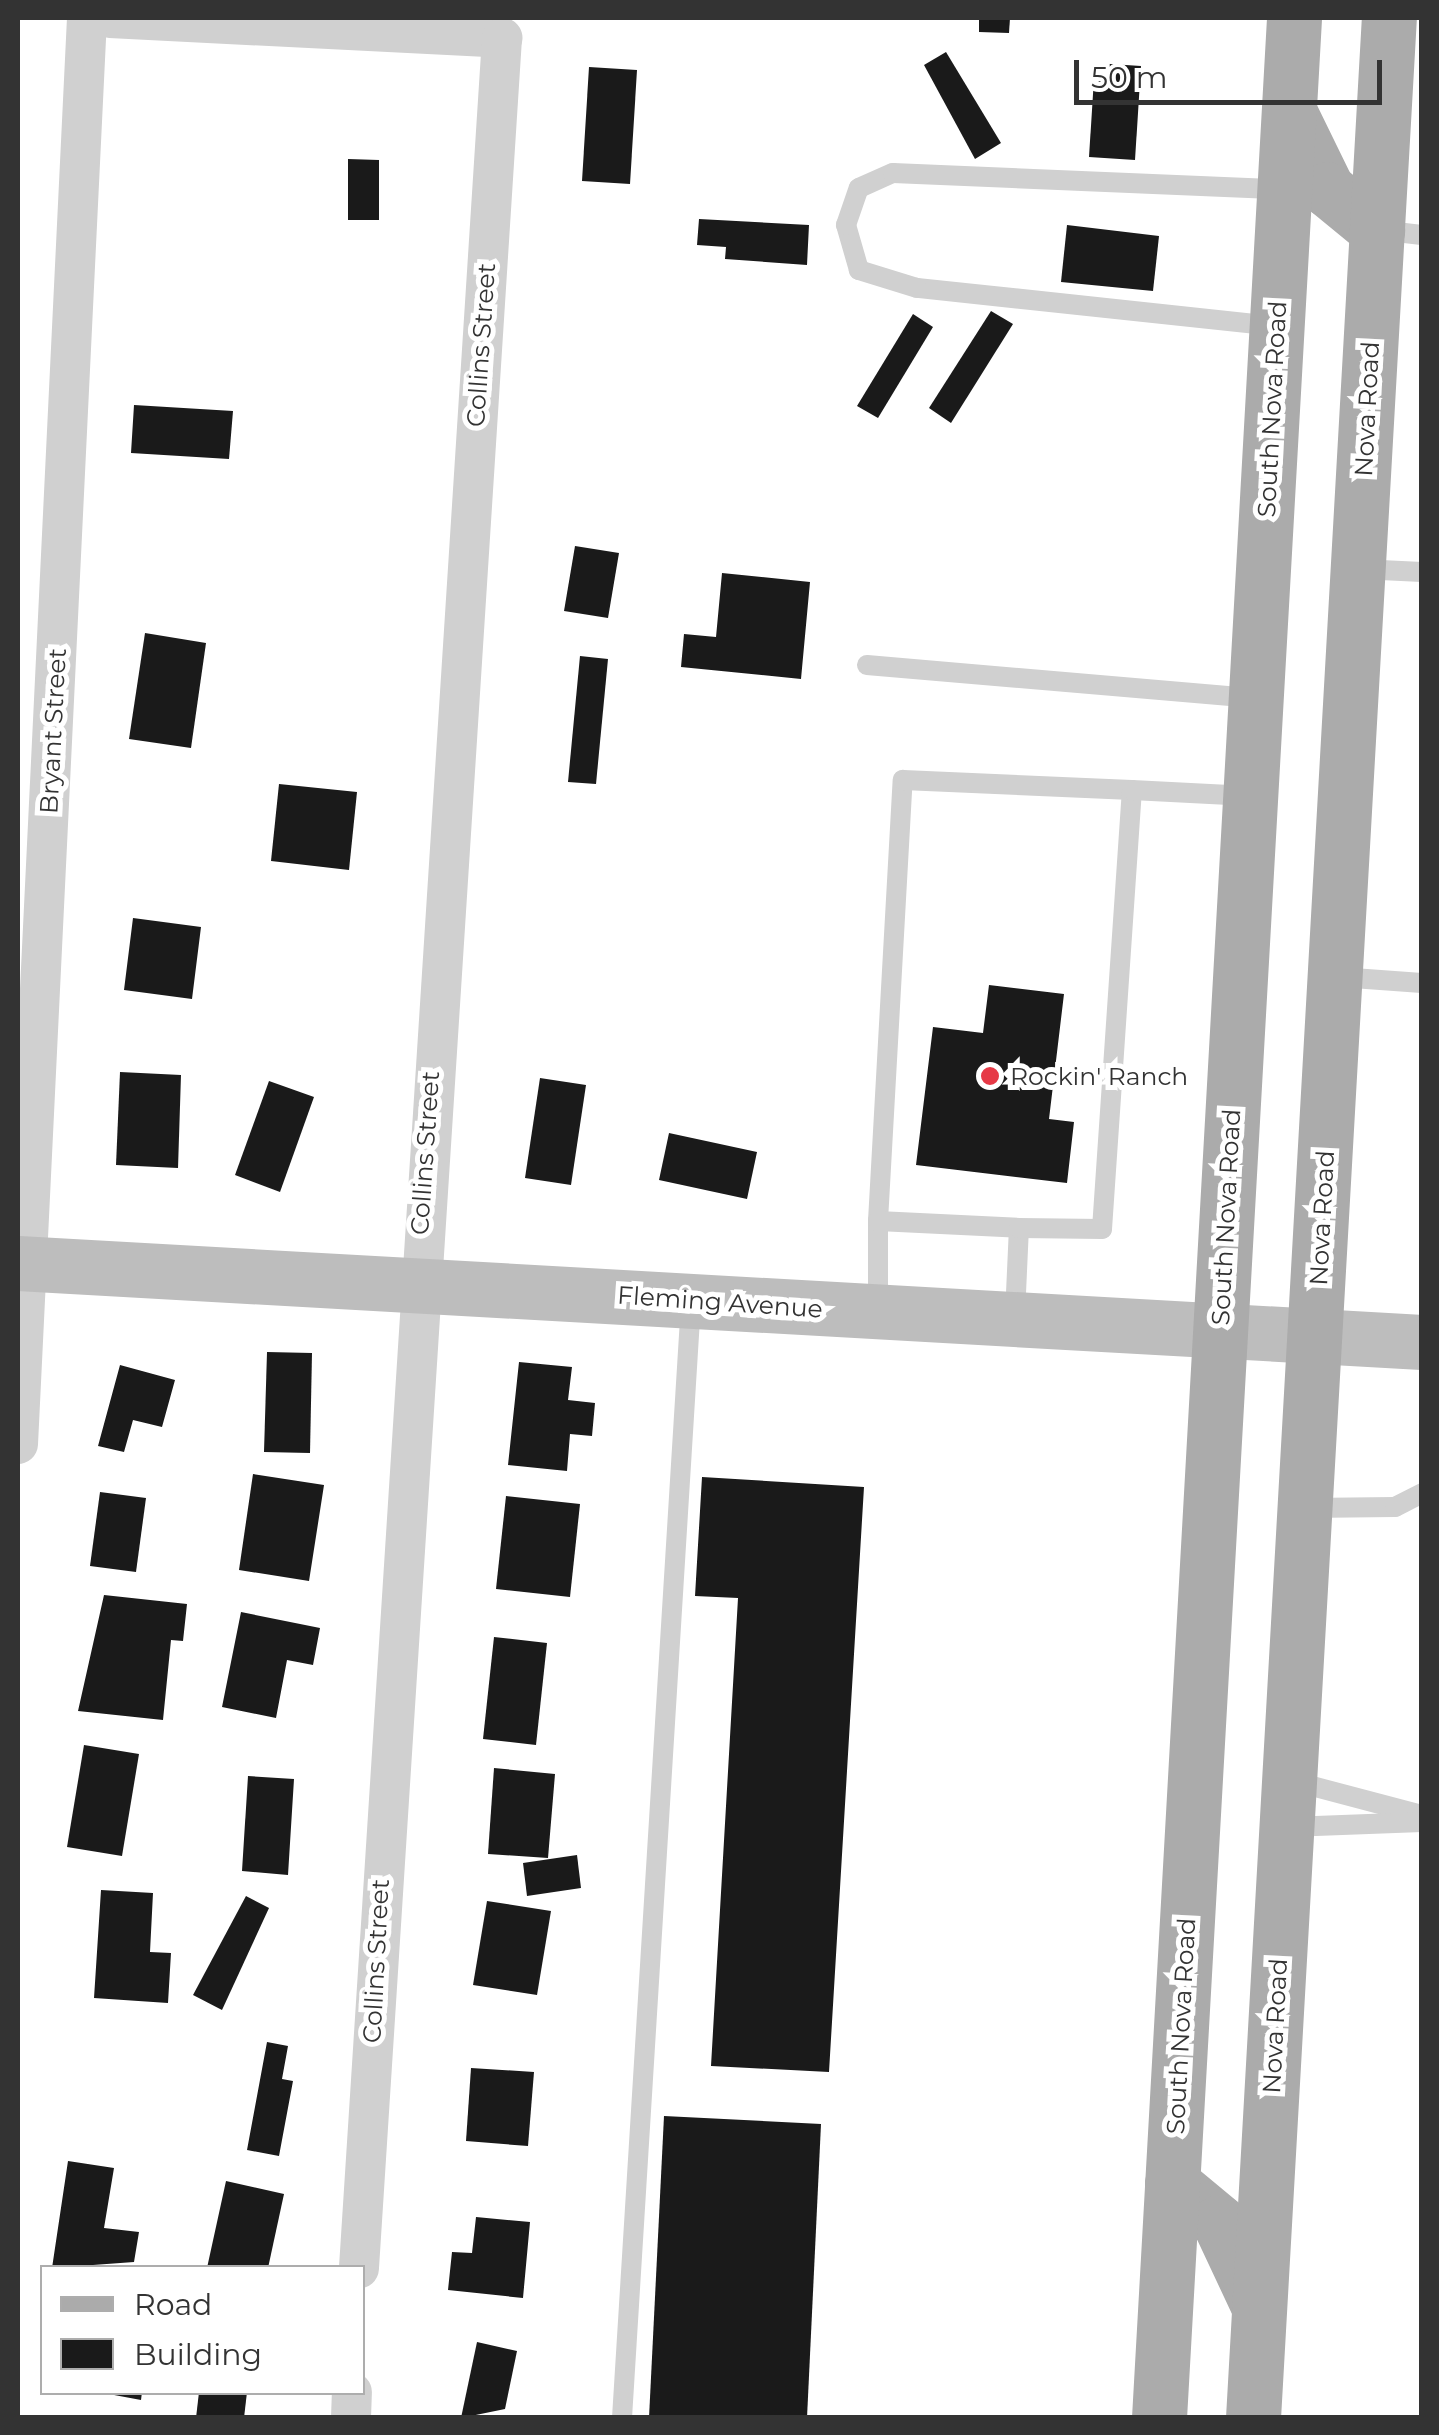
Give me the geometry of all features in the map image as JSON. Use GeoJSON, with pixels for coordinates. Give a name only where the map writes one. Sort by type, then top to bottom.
{"type":"FeatureCollection","features":[{"type":"Feature","properties":{"kind":"main road","name":"South Nova Road"},"geometry":{"type":"LineString","coordinates":[[1160,2418],[1294,18]]}},
{"type":"Feature","properties":{"kind":"main road","name":"Nova Road"},"geometry":{"type":"LineString","coordinates":[[1253,2418],[1358,569],[1399,233],[1400,24]]}},
{"type":"Feature","properties":{"kind":"main road"},"geometry":{"type":"LineString","coordinates":[[1288,110],[1327,188],[1399,233]]}},
{"type":"Feature","properties":{"kind":"main road"},"geometry":{"type":"LineString","coordinates":[[1172,2183],[1219,2222],[1260,2308]]}},
{"type":"Feature","properties":{"kind":"street","name":"Bryant Street"},"geometry":{"type":"LineString","coordinates":[[18,1444],[23,1263],[87,18]]}},
{"type":"Feature","properties":{"kind":"street","name":"Collins Street"},"geometry":{"type":"LineString","coordinates":[[110,18],[502,38],[416,1283],[359,2265]]}},
{"type":"Feature","properties":{"kind":"street","name":"Fleming Avenue"},"geometry":{"type":"LineString","coordinates":[[23,1263],[1422,1342]]}},
{"type":"Feature","properties":{"kind":"lane"},"geometry":{"type":"LineString","coordinates":[[1276,326],[918,288],[859,270],[846,226],[858,188],[893,173],[1284,189]]}},
{"type":"Feature","properties":{"kind":"lane"},"geometry":{"type":"LineString","coordinates":[[1358,569],[1422,572]]}},
{"type":"Feature","properties":{"kind":"lane"},"geometry":{"type":"LineString","coordinates":[[867,665],[1256,698]]}},
{"type":"Feature","properties":{"kind":"lane"},"geometry":{"type":"LineString","coordinates":[[878,1313],[878,1221],[902,780],[1250,796]]}},
{"type":"Feature","properties":{"kind":"lane"},"geometry":{"type":"LineString","coordinates":[[878,1221],[1102,1229],[1132,790]]}},
{"type":"Feature","properties":{"kind":"lane"},"geometry":{"type":"LineString","coordinates":[[1335,976],[1422,983]]}},
{"type":"Feature","properties":{"kind":"lane"},"geometry":{"type":"LineString","coordinates":[[1015,1322],[1019,1228]]}},
{"type":"Feature","properties":{"kind":"lane"},"geometry":{"type":"LineString","coordinates":[[622,2418],[692,1300]]}},
{"type":"Feature","properties":{"kind":"lane"},"geometry":{"type":"LineString","coordinates":[[1305,1508],[1395,1507],[1422,1493]]}},
{"type":"Feature","properties":{"kind":"lane"},"geometry":{"type":"LineString","coordinates":[[1288,1803],[1422,1819]]}},
{"type":"Feature","properties":{"kind":"lane"},"geometry":{"type":"LineString","coordinates":[[1288,1803],[1422,1819]]}},
{"type":"Feature","properties":{"kind":"building"},"geometry":{"type":"Polygon","coordinates":[[[979,18],[1010,18],[1009,33],[979,32],[979,18]]]}},
{"type":"Feature","properties":{"kind":"building"},"geometry":{"type":"Polygon","coordinates":[[[946,52],[1001,143],[975,159],[924,65],[946,52]]]}},
{"type":"Feature","properties":{"kind":"building"},"geometry":{"type":"Polygon","coordinates":[[[1095,63],[1141,66],[1135,160],[1089,157],[1095,63]]]}},
{"type":"Feature","properties":{"kind":"building"},"geometry":{"type":"Polygon","coordinates":[[[589,67],[637,70],[630,184],[582,181],[589,67]]]}},
{"type":"Feature","properties":{"kind":"building"},"geometry":{"type":"Polygon","coordinates":[[[348,159],[379,160],[379,220],[348,220],[348,159]]]}},
{"type":"Feature","properties":{"kind":"building"},"geometry":{"type":"Polygon","coordinates":[[[699,219],[809,225],[807,265],[725,259],[726,247],[697,245],[699,219]]]}},
{"type":"Feature","properties":{"kind":"building"},"geometry":{"type":"Polygon","coordinates":[[[1067,225],[1159,236],[1153,291],[1061,282],[1067,225]]]}},
{"type":"Feature","properties":{"kind":"building"},"geometry":{"type":"Polygon","coordinates":[[[991,311],[1013,324],[951,423],[929,408],[991,311]]]}},
{"type":"Feature","properties":{"kind":"building"},"geometry":{"type":"Polygon","coordinates":[[[913,314],[933,327],[878,418],[857,406],[913,314]]]}},
{"type":"Feature","properties":{"kind":"building"},"geometry":{"type":"Polygon","coordinates":[[[134,405],[233,411],[229,459],[131,453],[134,405]]]}},
{"type":"Feature","properties":{"kind":"building"},"geometry":{"type":"Polygon","coordinates":[[[575,546],[619,553],[608,618],[564,611],[575,546]]]}},
{"type":"Feature","properties":{"kind":"building"},"geometry":{"type":"Polygon","coordinates":[[[722,573],[810,582],[801,679],[681,667],[684,634],[716,637],[722,573]]]}},
{"type":"Feature","properties":{"kind":"building"},"geometry":{"type":"Polygon","coordinates":[[[145,633],[206,643],[191,748],[129,739],[145,633]]]}},
{"type":"Feature","properties":{"kind":"building"},"geometry":{"type":"Polygon","coordinates":[[[580,656],[608,659],[596,784],[568,782],[580,656]]]}},
{"type":"Feature","properties":{"kind":"building"},"geometry":{"type":"Polygon","coordinates":[[[279,784],[357,792],[349,870],[271,861],[279,784]]]}},
{"type":"Feature","properties":{"kind":"building"},"geometry":{"type":"Polygon","coordinates":[[[133,918],[201,927],[192,999],[124,990],[133,918]]]}},
{"type":"Feature","properties":{"kind":"building","name":"Rockin' Ranch"},"geometry":{"type":"Polygon","coordinates":[[[989,985],[1064,994],[1049,1119],[1074,1122],[1067,1183],[916,1165],[933,1027],[983,1033],[989,985]]]}},
{"type":"Feature","properties":{"kind":"building"},"geometry":{"type":"Polygon","coordinates":[[[120,1072],[181,1075],[178,1168],[116,1165],[120,1072]]]}},
{"type":"Feature","properties":{"kind":"building"},"geometry":{"type":"Polygon","coordinates":[[[540,1078],[586,1085],[571,1185],[525,1178],[540,1078]]]}},
{"type":"Feature","properties":{"kind":"building"},"geometry":{"type":"Polygon","coordinates":[[[269,1081],[314,1097],[280,1192],[235,1175],[269,1081]]]}},
{"type":"Feature","properties":{"kind":"building"},"geometry":{"type":"Polygon","coordinates":[[[669,1133],[757,1152],[747,1199],[659,1180],[669,1133]]]}},
{"type":"Feature","properties":{"kind":"building"},"geometry":{"type":"Polygon","coordinates":[[[267,1352],[312,1353],[310,1453],[264,1452],[267,1352]]]}},
{"type":"Feature","properties":{"kind":"building"},"geometry":{"type":"Polygon","coordinates":[[[519,1362],[572,1367],[568,1400],[595,1403],[592,1436],[570,1434],[567,1471],[508,1465],[519,1362]]]}},
{"type":"Feature","properties":{"kind":"building"},"geometry":{"type":"Polygon","coordinates":[[[120,1365],[175,1380],[162,1427],[133,1420],[124,1452],[98,1446],[120,1365]]]}},
{"type":"Feature","properties":{"kind":"building"},"geometry":{"type":"Polygon","coordinates":[[[253,1474],[324,1485],[309,1581],[239,1570],[253,1474]]]}},
{"type":"Feature","properties":{"kind":"building"},"geometry":{"type":"Polygon","coordinates":[[[702,1477],[864,1487],[829,2072],[711,2066],[738,1598],[695,1596],[702,1477]]]}},
{"type":"Feature","properties":{"kind":"building"},"geometry":{"type":"Polygon","coordinates":[[[100,1492],[146,1498],[136,1572],[90,1566],[100,1492]]]}},
{"type":"Feature","properties":{"kind":"building"},"geometry":{"type":"Polygon","coordinates":[[[506,1496],[580,1504],[570,1597],[496,1589],[506,1496]]]}},
{"type":"Feature","properties":{"kind":"building"},"geometry":{"type":"Polygon","coordinates":[[[104,1595],[187,1604],[183,1641],[171,1640],[163,1720],[78,1711],[104,1595]]]}},
{"type":"Feature","properties":{"kind":"building"},"geometry":{"type":"Polygon","coordinates":[[[241,1612],[320,1628],[313,1665],[287,1660],[276,1718],[222,1707],[241,1612]]]}},
{"type":"Feature","properties":{"kind":"building"},"geometry":{"type":"Polygon","coordinates":[[[494,1637],[547,1643],[536,1745],[483,1739],[494,1637]]]}},
{"type":"Feature","properties":{"kind":"building"},"geometry":{"type":"Polygon","coordinates":[[[84,1745],[139,1754],[122,1856],[67,1847],[84,1745]]]}},
{"type":"Feature","properties":{"kind":"building"},"geometry":{"type":"Polygon","coordinates":[[[494,1768],[555,1774],[548,1858],[488,1854],[494,1768]]]}},
{"type":"Feature","properties":{"kind":"building"},"geometry":{"type":"Polygon","coordinates":[[[248,1776],[294,1779],[288,1875],[242,1871],[248,1776]]]}},
{"type":"Feature","properties":{"kind":"building"},"geometry":{"type":"Polygon","coordinates":[[[577,1855],[581,1888],[527,1896],[523,1863],[577,1855]]]}},
{"type":"Feature","properties":{"kind":"building"},"geometry":{"type":"Polygon","coordinates":[[[101,1890],[153,1893],[150,1952],[171,1953],[168,2003],[94,1998],[101,1890]]]}},
{"type":"Feature","properties":{"kind":"building"},"geometry":{"type":"Polygon","coordinates":[[[246,1896],[269,1908],[222,2010],[193,1995],[246,1896]]]}},
{"type":"Feature","properties":{"kind":"building"},"geometry":{"type":"Polygon","coordinates":[[[487,1901],[551,1911],[537,1995],[473,1985],[487,1901]]]}},
{"type":"Feature","properties":{"kind":"building"},"geometry":{"type":"Polygon","coordinates":[[[267,2042],[288,2046],[282,2079],[293,2081],[279,2156],[247,2150],[267,2042]]]}},
{"type":"Feature","properties":{"kind":"building"},"geometry":{"type":"Polygon","coordinates":[[[471,2068],[534,2072],[528,2146],[466,2141],[471,2068]]]}},
{"type":"Feature","properties":{"kind":"building"},"geometry":{"type":"Polygon","coordinates":[[[664,2116],[821,2124],[807,2418],[649,2418],[664,2116]]]}},
{"type":"Feature","properties":{"kind":"building"},"geometry":{"type":"Polygon","coordinates":[[[68,2161],[114,2168],[104,2228],[139,2232],[134,2262],[52,2265],[68,2161]]]}},
{"type":"Feature","properties":{"kind":"building"},"geometry":{"type":"Polygon","coordinates":[[[226,2181],[284,2194],[269,2265],[208,2265],[226,2181]]]}},
{"type":"Feature","properties":{"kind":"building"},"geometry":{"type":"Polygon","coordinates":[[[476,2217],[530,2222],[523,2298],[448,2290],[452,2252],[472,2253],[476,2217]]]}},
{"type":"Feature","properties":{"kind":"building"},"geometry":{"type":"Polygon","coordinates":[[[477,2342],[517,2351],[505,2409],[461,2418],[477,2342]]]}},
{"type":"Feature","properties":{"kind":"building"},"geometry":{"type":"Polygon","coordinates":[[[114,2395],[142,2395],[141,2400],[114,2395]]]}},
{"type":"Feature","properties":{"kind":"building"},"geometry":{"type":"Polygon","coordinates":[[[199,2395],[247,2395],[244,2418],[196,2418],[199,2395]]]}},
{"type":"Feature","properties":{"kind":"place","name":"Rockin' Ranch"},"geometry":{"type":"Point","coordinates":[990,1076]}}]}
